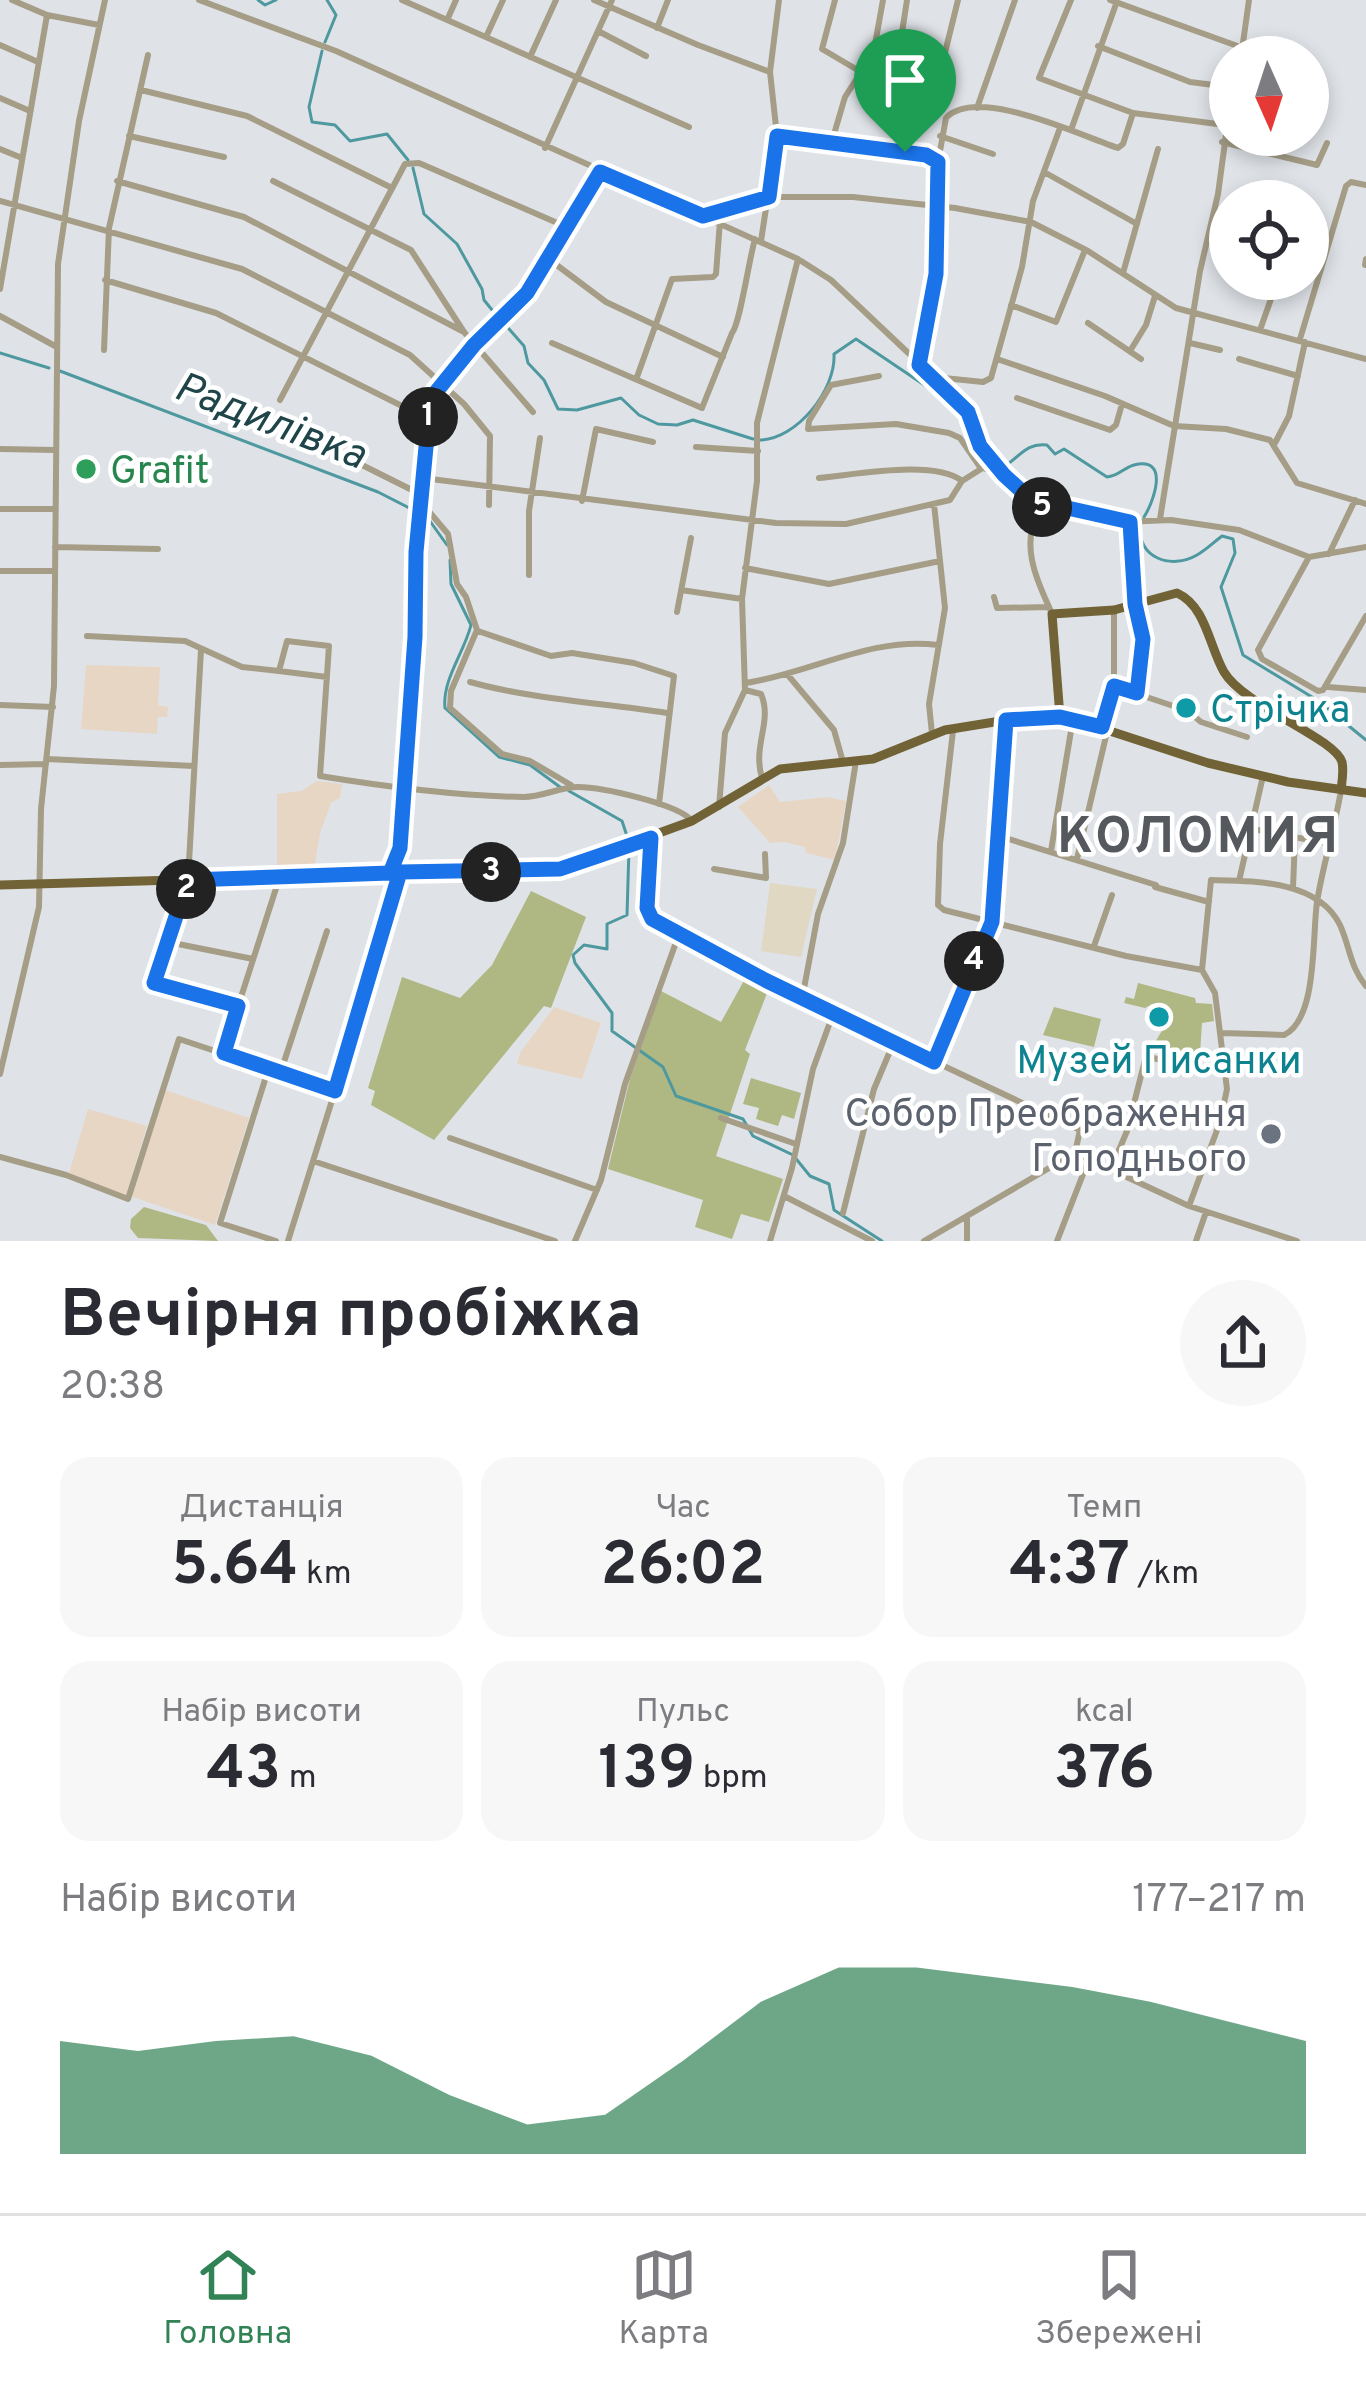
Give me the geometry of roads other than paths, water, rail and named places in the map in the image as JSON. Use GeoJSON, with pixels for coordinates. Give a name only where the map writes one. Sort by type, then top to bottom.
{"type":"FeatureCollection","features":[{"type":"Feature","properties":{"kind":"main road"},"geometry":{"type":"LineString","coordinates":[[1060,717],[1051,611],[1114,610],[1169,593],[1183,595],[1197,612],[1228,678],[1303,733],[1334,748],[1342,763],[1341,790]]}},
{"type":"Feature","properties":{"kind":"main road"},"geometry":{"type":"LineString","coordinates":[[0,885],[560,869],[692,821],[791,766],[887,755],[954,727],[1006,720],[1072,719],[1219,766],[1366,793]]}},
{"type":"Feature","properties":{"kind":"street"},"geometry":{"type":"LineString","coordinates":[[12,0],[47,15],[99,26]]}},
{"type":"Feature","properties":{"kind":"street"},"geometry":{"type":"LineString","coordinates":[[0,1074],[36,933],[41,809],[53,706],[58,264],[105,0]]}},
{"type":"Feature","properties":{"kind":"street"},"geometry":{"type":"LineString","coordinates":[[199,0],[324,47],[799,260],[831,280],[934,377],[968,412],[980,446],[1039,507],[1239,530],[1309,557],[1366,547]]}},
{"type":"Feature","properties":{"kind":"street"},"geometry":{"type":"LineString","coordinates":[[447,20],[456,0]]}},
{"type":"Feature","properties":{"kind":"street"},"geometry":{"type":"LineString","coordinates":[[487,37],[503,0]]}},
{"type":"Feature","properties":{"kind":"street"},"geometry":{"type":"LineString","coordinates":[[530,57],[556,0]]}},
{"type":"Feature","properties":{"kind":"street"},"geometry":{"type":"LineString","coordinates":[[594,0],[770,72]]}},
{"type":"Feature","properties":{"kind":"street"},"geometry":{"type":"LineString","coordinates":[[657,28],[668,0]]}},
{"type":"Feature","properties":{"kind":"street"},"geometry":{"type":"LineString","coordinates":[[553,343],[703,408],[734,329],[741,323],[741,290],[769,197],[777,136],[770,72],[779,0]]}},
{"type":"Feature","properties":{"kind":"street"},"geometry":{"type":"LineString","coordinates":[[835,0],[822,49],[865,72],[923,87]]}},
{"type":"Feature","properties":{"kind":"street"},"geometry":{"type":"LineString","coordinates":[[831,142],[844,97],[865,72],[883,0]]}},
{"type":"Feature","properties":{"kind":"street"},"geometry":{"type":"LineString","coordinates":[[895,78],[908,0]]}},
{"type":"Feature","properties":{"kind":"street"},"geometry":{"type":"LineString","coordinates":[[905,152],[923,87],[939,76],[958,0]]}},
{"type":"Feature","properties":{"kind":"street"},"geometry":{"type":"LineString","coordinates":[[977,108],[1015,0]]}},
{"type":"Feature","properties":{"kind":"street"},"geometry":{"type":"LineString","coordinates":[[1071,0],[1039,78],[1133,113],[1209,123]]}},
{"type":"Feature","properties":{"kind":"street"},"geometry":{"type":"LineString","coordinates":[[1244,36],[1248,0]]}},
{"type":"Feature","properties":{"kind":"street"},"geometry":{"type":"LineString","coordinates":[[406,1],[689,127]]}},
{"type":"Feature","properties":{"kind":"street"},"geometry":{"type":"LineString","coordinates":[[1071,130],[1115,1],[1209,39]]}},
{"type":"Feature","properties":{"kind":"street"},"geometry":{"type":"LineString","coordinates":[[545,148],[610,3]]}},
{"type":"Feature","properties":{"kind":"street"},"geometry":{"type":"LineString","coordinates":[[0,289],[2,256],[47,15]]}},
{"type":"Feature","properties":{"kind":"street"},"geometry":{"type":"LineString","coordinates":[[598,31],[646,56]]}},
{"type":"Feature","properties":{"kind":"street"},"geometry":{"type":"LineString","coordinates":[[914,82],[921,41]]}},
{"type":"Feature","properties":{"kind":"street"},"geometry":{"type":"LineString","coordinates":[[0,45],[38,62]]}},
{"type":"Feature","properties":{"kind":"street"},"geometry":{"type":"LineString","coordinates":[[1098,46],[1190,82],[1209,84]]}},
{"type":"Feature","properties":{"kind":"street"},"geometry":{"type":"LineString","coordinates":[[104,350],[108,230],[148,55]]}},
{"type":"Feature","properties":{"kind":"street"},"geometry":{"type":"LineString","coordinates":[[141,90],[247,116],[392,188]]}},
{"type":"Feature","properties":{"kind":"street"},"geometry":{"type":"LineString","coordinates":[[0,98],[31,111]]}},
{"type":"Feature","properties":{"kind":"street"},"geometry":{"type":"LineString","coordinates":[[919,365],[936,274],[940,136],[949,114],[960,109],[1008,110],[1120,147],[1133,113]]}},
{"type":"Feature","properties":{"kind":"street"},"geometry":{"type":"LineString","coordinates":[[934,377],[984,382],[991,378],[1033,201],[1060,128]]}},
{"type":"Feature","properties":{"kind":"street"},"geometry":{"type":"LineString","coordinates":[[129,136],[224,157]]}},
{"type":"Feature","properties":{"kind":"street"},"geometry":{"type":"LineString","coordinates":[[777,136],[905,152],[938,162]]}},
{"type":"Feature","properties":{"kind":"street"},"geometry":{"type":"LineString","coordinates":[[940,136],[993,154]]}},
{"type":"Feature","properties":{"kind":"street"},"geometry":{"type":"LineString","coordinates":[[0,148],[22,158]]}},
{"type":"Feature","properties":{"kind":"street"},"geometry":{"type":"LineString","coordinates":[[1123,273],[1158,149]]}},
{"type":"Feature","properties":{"kind":"street"},"geometry":{"type":"LineString","coordinates":[[1160,519],[1221,156]]}},
{"type":"Feature","properties":{"kind":"street"},"geometry":{"type":"LineString","coordinates":[[1280,156],[1317,165],[1322,156]]}},
{"type":"Feature","properties":{"kind":"street"},"geometry":{"type":"LineString","coordinates":[[280,400],[392,188],[413,164],[569,228]]}},
{"type":"Feature","properties":{"kind":"street"},"geometry":{"type":"LineString","coordinates":[[288,1241],[399,872],[427,418],[434,395],[474,345],[524,297],[600,172]]}},
{"type":"Feature","properties":{"kind":"street"},"geometry":{"type":"LineString","coordinates":[[1044,172],[1137,224]]}},
{"type":"Feature","properties":{"kind":"street"},"geometry":{"type":"LineString","coordinates":[[117,181],[244,217],[464,332]]}},
{"type":"Feature","properties":{"kind":"street"},"geometry":{"type":"LineString","coordinates":[[273,181],[416,255],[464,332],[533,412]]}},
{"type":"Feature","properties":{"kind":"street"},"geometry":{"type":"LineString","coordinates":[[1274,442],[1288,416],[1303,341],[1346,186],[1351,182],[1366,185]]}},
{"type":"Feature","properties":{"kind":"street"},"geometry":{"type":"LineString","coordinates":[[703,216],[769,197],[860,197],[1031,222],[1176,308],[1366,358]]}},
{"type":"Feature","properties":{"kind":"street"},"geometry":{"type":"LineString","coordinates":[[0,201],[237,267],[410,355],[491,437],[489,505]]}},
{"type":"Feature","properties":{"kind":"street"},"geometry":{"type":"LineString","coordinates":[[638,377],[672,279],[713,278],[716,274],[720,221]]}},
{"type":"Feature","properties":{"kind":"street"},"geometry":{"type":"LineString","coordinates":[[1011,305],[1056,322],[1085,250]]}},
{"type":"Feature","properties":{"kind":"street"},"geometry":{"type":"LineString","coordinates":[[550,260],[606,302],[723,357]]}},
{"type":"Feature","properties":{"kind":"street"},"geometry":{"type":"LineString","coordinates":[[719,807],[725,733],[746,686],[742,599],[754,520],[757,423],[799,260]]}},
{"type":"Feature","properties":{"kind":"street"},"geometry":{"type":"LineString","coordinates":[[105,280],[216,313],[427,418]]}},
{"type":"Feature","properties":{"kind":"street"},"geometry":{"type":"LineString","coordinates":[[1130,351],[1155,296]]}},
{"type":"Feature","properties":{"kind":"street"},"geometry":{"type":"LineString","coordinates":[[1260,330],[1271,300]]}},
{"type":"Feature","properties":{"kind":"street"},"geometry":{"type":"LineString","coordinates":[[0,316],[56,346]]}},
{"type":"Feature","properties":{"kind":"street"},"geometry":{"type":"LineString","coordinates":[[1088,323],[1141,358]]}},
{"type":"Feature","properties":{"kind":"street"},"geometry":{"type":"LineString","coordinates":[[1190,343],[1220,350]]}},
{"type":"Feature","properties":{"kind":"street"},"geometry":{"type":"LineString","coordinates":[[997,359],[1174,426],[1232,430],[1274,442],[1298,482],[1365,502]]}},
{"type":"Feature","properties":{"kind":"street"},"geometry":{"type":"LineString","coordinates":[[1239,359],[1298,376]]}},
{"type":"Feature","properties":{"kind":"street"},"geometry":{"type":"LineString","coordinates":[[879,376],[831,385],[808,423],[809,430],[896,424],[949,433],[960,438],[981,469],[1004,475]]}},
{"type":"Feature","properties":{"kind":"street"},"geometry":{"type":"LineString","coordinates":[[1017,398],[1110,430],[1122,404]]}},
{"type":"Feature","properties":{"kind":"street"},"geometry":{"type":"LineString","coordinates":[[582,500],[598,428],[652,442]]}},
{"type":"Feature","properties":{"kind":"street"},"geometry":{"type":"LineString","coordinates":[[529,575],[526,544],[540,438]]}},
{"type":"Feature","properties":{"kind":"street"},"geometry":{"type":"LineString","coordinates":[[322,446],[421,506],[448,534],[457,584],[477,630],[451,691],[450,708],[502,754],[530,760],[568,788]]}},
{"type":"Feature","properties":{"kind":"street"},"geometry":{"type":"LineString","coordinates":[[696,447],[758,451]]}},
{"type":"Feature","properties":{"kind":"street"},"geometry":{"type":"LineString","coordinates":[[0,449],[55,450]]}},
{"type":"Feature","properties":{"kind":"street"},"geometry":{"type":"LineString","coordinates":[[423,478],[754,520],[844,524],[950,500],[962,481],[981,469]]}},
{"type":"Feature","properties":{"kind":"street"},"geometry":{"type":"LineString","coordinates":[[818,478],[907,470],[946,472],[962,481]]}},
{"type":"Feature","properties":{"kind":"street"},"geometry":{"type":"LineString","coordinates":[[1329,554],[1355,500]]}},
{"type":"Feature","properties":{"kind":"street"},"geometry":{"type":"LineString","coordinates":[[932,734],[929,704],[945,608],[934,505]]}},
{"type":"Feature","properties":{"kind":"street"},"geometry":{"type":"LineString","coordinates":[[994,596],[998,608],[1051,611],[1029,554],[1029,533],[1039,507]]}},
{"type":"Feature","properties":{"kind":"street"},"geometry":{"type":"LineString","coordinates":[[0,509],[55,509]]}},
{"type":"Feature","properties":{"kind":"street"},"geometry":{"type":"LineString","coordinates":[[1134,521],[1135,604],[1143,639],[1137,693]]}},
{"type":"Feature","properties":{"kind":"street"},"geometry":{"type":"LineString","coordinates":[[676,612],[691,538]]}},
{"type":"Feature","properties":{"kind":"street"},"geometry":{"type":"LineString","coordinates":[[55,547],[158,549]]}},
{"type":"Feature","properties":{"kind":"street"},"geometry":{"type":"LineString","coordinates":[[1309,557],[1258,650],[1262,659],[1323,689],[1366,690]]}},
{"type":"Feature","properties":{"kind":"street"},"geometry":{"type":"LineString","coordinates":[[746,568],[830,584],[940,561]]}},
{"type":"Feature","properties":{"kind":"street"},"geometry":{"type":"LineString","coordinates":[[0,571],[55,572]]}},
{"type":"Feature","properties":{"kind":"street"},"geometry":{"type":"LineString","coordinates":[[682,590],[742,599]]}},
{"type":"Feature","properties":{"kind":"street"},"geometry":{"type":"LineString","coordinates":[[1077,860],[1114,686],[1114,610]]}},
{"type":"Feature","properties":{"kind":"street"},"geometry":{"type":"LineString","coordinates":[[1323,689],[1366,616]]}},
{"type":"Feature","properties":{"kind":"street"},"geometry":{"type":"LineString","coordinates":[[477,630],[551,656],[572,653],[634,663],[674,676],[659,804]]}},
{"type":"Feature","properties":{"kind":"street"},"geometry":{"type":"LineString","coordinates":[[87,636],[176,640],[242,667],[327,677]]}},
{"type":"Feature","properties":{"kind":"street"},"geometry":{"type":"LineString","coordinates":[[746,686],[900,641],[938,645]]}},
{"type":"Feature","properties":{"kind":"street"},"geometry":{"type":"LineString","coordinates":[[279,671],[284,643],[329,646],[319,775],[522,796],[568,788],[659,804],[688,814],[692,821]]}},
{"type":"Feature","properties":{"kind":"street"},"geometry":{"type":"LineString","coordinates":[[201,650],[188,880],[154,983],[238,1006]]}},
{"type":"Feature","properties":{"kind":"street"},"geometry":{"type":"LineString","coordinates":[[787,674],[832,726],[843,762]]}},
{"type":"Feature","properties":{"kind":"street"},"geometry":{"type":"LineString","coordinates":[[470,682],[511,693],[669,713]]}},
{"type":"Feature","properties":{"kind":"street"},"geometry":{"type":"LineString","coordinates":[[746,686],[765,703],[757,755],[762,778]]}},
{"type":"Feature","properties":{"kind":"street"},"geometry":{"type":"LineString","coordinates":[[1114,686],[1246,737]]}},
{"type":"Feature","properties":{"kind":"street"},"geometry":{"type":"LineString","coordinates":[[0,705],[53,706]]}},
{"type":"Feature","properties":{"kind":"street"},"geometry":{"type":"LineString","coordinates":[[1051,852],[1072,719]]}},
{"type":"Feature","properties":{"kind":"street"},"geometry":{"type":"LineString","coordinates":[[934,1062],[992,922],[1006,720]]}},
{"type":"Feature","properties":{"kind":"street"},"geometry":{"type":"LineString","coordinates":[[954,727],[935,898],[944,910],[1202,970],[1212,982],[1226,1070],[1222,1115],[1189,1206]]}},
{"type":"Feature","properties":{"kind":"street"},"geometry":{"type":"LineString","coordinates":[[802,999],[818,914],[844,838],[856,761]]}},
{"type":"Feature","properties":{"kind":"street"},"geometry":{"type":"LineString","coordinates":[[0,765],[194,766]]}},
{"type":"Feature","properties":{"kind":"street"},"geometry":{"type":"LineString","coordinates":[[1239,880],[1263,776]]}},
{"type":"Feature","properties":{"kind":"street"},"geometry":{"type":"LineString","coordinates":[[1222,1033],[1281,1035],[1295,1028],[1308,994],[1317,902],[1341,790]]}},
{"type":"Feature","properties":{"kind":"street"},"geometry":{"type":"LineString","coordinates":[[1248,828],[1330,844]]}},
{"type":"Feature","properties":{"kind":"street"},"geometry":{"type":"LineString","coordinates":[[999,836],[1210,902]]}},
{"type":"Feature","properties":{"kind":"street"},"geometry":{"type":"LineString","coordinates":[[651,838],[647,912],[652,919],[833,1015],[1080,1130],[1076,1153]]}},
{"type":"Feature","properties":{"kind":"street"},"geometry":{"type":"LineString","coordinates":[[1293,889],[1295,838]]}},
{"type":"Feature","properties":{"kind":"street"},"geometry":{"type":"LineString","coordinates":[[399,872],[400,848]]}},
{"type":"Feature","properties":{"kind":"street"},"geometry":{"type":"LineString","coordinates":[[714,869],[766,878],[765,854]]}},
{"type":"Feature","properties":{"kind":"street"},"geometry":{"type":"LineString","coordinates":[[224,1053],[280,876]]}},
{"type":"Feature","properties":{"kind":"street"},"geometry":{"type":"LineString","coordinates":[[1202,970],[1211,880],[1239,880],[1293,889],[1317,902],[1338,921],[1353,968],[1366,986]]}},
{"type":"Feature","properties":{"kind":"street"},"geometry":{"type":"LineString","coordinates":[[1094,946],[1112,895]]}},
{"type":"Feature","properties":{"kind":"street"},"geometry":{"type":"LineString","coordinates":[[280,1071],[327,931]]}},
{"type":"Feature","properties":{"kind":"street"},"geometry":{"type":"LineString","coordinates":[[574,1241],[597,1190],[638,1048],[679,934]]}},
{"type":"Feature","properties":{"kind":"street"},"geometry":{"type":"LineString","coordinates":[[168,942],[254,959]]}},
{"type":"Feature","properties":{"kind":"street"},"geometry":{"type":"LineString","coordinates":[[770,1241],[795,1156],[812,1069],[833,1015]]}},
{"type":"Feature","properties":{"kind":"street"},"geometry":{"type":"LineString","coordinates":[[0,1156],[128,1198],[179,1039],[335,1091]]}},
{"type":"Feature","properties":{"kind":"street"},"geometry":{"type":"LineString","coordinates":[[841,1218],[869,1106],[894,1043]]}},
{"type":"Feature","properties":{"kind":"street"},"geometry":{"type":"LineString","coordinates":[[1111,1169],[1127,1131],[1146,1056],[1190,1068],[1226,1070]]}},
{"type":"Feature","properties":{"kind":"street"},"geometry":{"type":"LineString","coordinates":[[269,1067],[220,1223],[276,1241]]}},
{"type":"Feature","properties":{"kind":"street"},"geometry":{"type":"LineString","coordinates":[[721,1118],[796,1144]]}},
{"type":"Feature","properties":{"kind":"street"},"geometry":{"type":"LineString","coordinates":[[450,1138],[597,1190]]}},
{"type":"Feature","properties":{"kind":"street"},"geometry":{"type":"LineString","coordinates":[[1076,1153],[1189,1206],[1296,1241]]}},
{"type":"Feature","properties":{"kind":"street"},"geometry":{"type":"LineString","coordinates":[[924,1241],[1076,1153]]}},
{"type":"Feature","properties":{"kind":"street"},"geometry":{"type":"LineString","coordinates":[[1057,1241],[1089,1159]]}},
{"type":"Feature","properties":{"kind":"street"},"geometry":{"type":"LineString","coordinates":[[313,1161],[555,1241]]}},
{"type":"Feature","properties":{"kind":"street"},"geometry":{"type":"LineString","coordinates":[[784,1196],[841,1218],[872,1241]]}},
{"type":"Feature","properties":{"kind":"street"},"geometry":{"type":"LineString","coordinates":[[1196,1241],[1206,1212]]}},
{"type":"Feature","properties":{"kind":"street"},"geometry":{"type":"LineString","coordinates":[[967,1216],[967,1241]]}},
{"type":"Feature","properties":{"kind":"waterway"},"geometry":{"type":"LineString","coordinates":[[258,0],[265,5],[276,0]]}},
{"type":"Feature","properties":{"kind":"waterway"},"geometry":{"type":"LineString","coordinates":[[325,42],[336,15],[327,0]]}},
{"type":"Feature","properties":{"kind":"waterway"},"geometry":{"type":"LineString","coordinates":[[322,51],[309,107],[312,122],[335,125],[350,141],[387,134],[408,160]]}},
{"type":"Feature","properties":{"kind":"waterway"},"geometry":{"type":"LineString","coordinates":[[413,168],[424,214],[457,244],[497,316]]}},
{"type":"Feature","properties":{"kind":"waterway"},"geometry":{"type":"LineString","coordinates":[[502,321],[524,346],[528,363],[544,380],[558,409],[577,410],[621,398],[658,424],[693,420],[753,439]]}},
{"type":"Feature","properties":{"kind":"waterway"},"geometry":{"type":"LineString","coordinates":[[760,440],[787,431],[812,410],[828,382],[834,354],[856,339],[954,405],[985,465]]}},
{"type":"Feature","properties":{"kind":"waterway","name":"Радилівка"},"geometry":{"type":"LineString","coordinates":[[0,353],[49,368]]}},
{"type":"Feature","properties":{"kind":"waterway","name":"Радилівка"},"geometry":{"type":"LineString","coordinates":[[60,371],[378,492],[427,517],[447,545]]}},
{"type":"Feature","properties":{"kind":"waterway"},"geometry":{"type":"LineString","coordinates":[[1002,468],[1028,448],[1040,445],[1047,445],[1055,454],[1064,449],[1107,477],[1145,464],[1152,467],[1156,482],[1144,517]]}},
{"type":"Feature","properties":{"kind":"waterway"},"geometry":{"type":"LineString","coordinates":[[1140,525],[1144,546],[1167,561],[1197,555],[1222,536],[1233,539],[1235,553],[1221,587],[1243,655],[1317,700],[1366,740]]}},
{"type":"Feature","properties":{"kind":"waterway","name":"Радилівка"},"geometry":{"type":"LineString","coordinates":[[450,560],[451,584],[471,625],[447,687],[445,708],[499,757],[530,765],[560,787]]}},
{"type":"Feature","properties":{"kind":"waterway","name":"Радилівка"},"geometry":{"type":"LineString","coordinates":[[569,791],[622,821],[628,839]]}},
{"type":"Feature","properties":{"kind":"waterway","name":"Радилівка"},"geometry":{"type":"LineString","coordinates":[[629,848],[627,915],[607,924],[607,949],[584,945],[573,955],[612,1013],[612,1031],[663,1067],[676,1096],[743,1119],[753,1136],[793,1155],[810,1176],[829,1184],[834,1210],[882,1241]]}},
{"type":"Feature","properties":{"kind":"place","name":"Grafit"},"geometry":{"type":"Point","coordinates":[86,469]}},
{"type":"Feature","properties":{"kind":"place","name":"Стрічка"},"geometry":{"type":"Point","coordinates":[1186,708]}},
{"type":"Feature","properties":{"kind":"place","name":"Музей Писанки"},"geometry":{"type":"Point","coordinates":[1159,1017]}},
{"type":"Feature","properties":{"kind":"place","name":"Собор Преображення Гоподнього"},"geometry":{"type":"Point","coordinates":[1271,1134]}},
{"type":"Feature","properties":{"kind":"district","name":"КОЛОМИЯ"},"geometry":{"type":"Point","coordinates":[1199,834]}}]}
